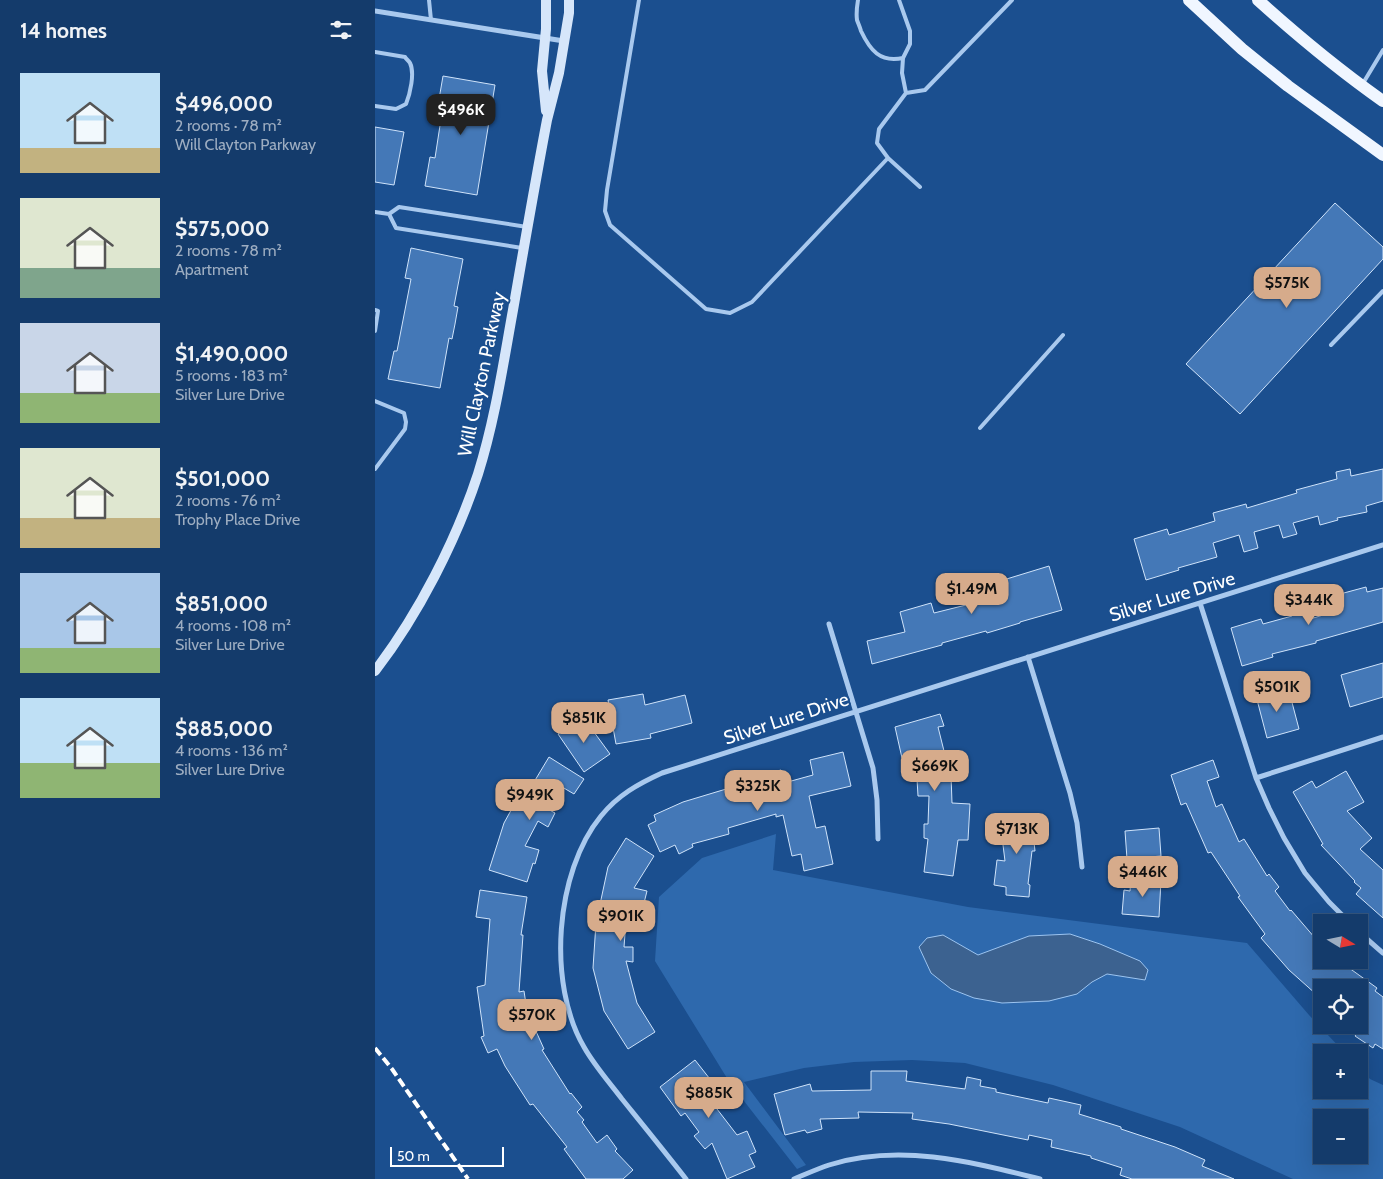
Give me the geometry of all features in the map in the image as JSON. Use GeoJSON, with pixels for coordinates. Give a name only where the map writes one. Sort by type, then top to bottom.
{"type":"FeatureCollection","features":[{"type":"Feature","properties":{"kind":"main road"},"geometry":{"type":"LineString","coordinates":[[1189,0],[1242,49],[1287,86],[1383,156]]}},
{"type":"Feature","properties":{"kind":"main road"},"geometry":{"type":"LineString","coordinates":[[1259,0],[1307,43],[1383,101]]}},
{"type":"Feature","properties":{"kind":"street","name":"Will Clayton Parkway"},"geometry":{"type":"LineString","coordinates":[[546,0],[542,71],[547,120]]}},
{"type":"Feature","properties":{"kind":"street","name":"Will Clayton Parkway"},"geometry":{"type":"LineString","coordinates":[[375,671],[401,633],[429,585],[457,530],[478,474],[495,413],[547,120],[559,73],[569,13],[569,0]]}},
{"type":"Feature","properties":{"kind":"street"},"geometry":{"type":"LineString","coordinates":[[375,11],[564,41]]}},
{"type":"Feature","properties":{"kind":"street","name":"Silver Lure Drive"},"geometry":{"type":"LineString","coordinates":[[686,1179],[583,1047],[565,1001],[560,954],[564,906],[577,858],[588,835],[601,816],[617,799],[637,785],[662,773],[1383,545]]}},
{"type":"Feature","properties":{"kind":"street"},"geometry":{"type":"LineString","coordinates":[[1200,603],[1256,778],[1269,808],[1284,838],[1305,872],[1341,914]]}},
{"type":"Feature","properties":{"kind":"street"},"geometry":{"type":"LineString","coordinates":[[829,624],[873,768],[877,800],[877,839]]}},
{"type":"Feature","properties":{"kind":"street"},"geometry":{"type":"LineString","coordinates":[[1028,657],[1070,793],[1077,823],[1082,867]]}},
{"type":"Feature","properties":{"kind":"street"},"geometry":{"type":"LineString","coordinates":[[1256,778],[1383,737]]}},
{"type":"Feature","properties":{"kind":"street"},"geometry":{"type":"LineString","coordinates":[[1368,940],[1383,953]]}},
{"type":"Feature","properties":{"kind":"street"},"geometry":{"type":"LineString","coordinates":[[794,1179],[830,1165],[859,1158],[886,1155],[916,1155],[998,1168],[1040,1179]]}},
{"type":"Feature","properties":{"kind":"lane"},"geometry":{"type":"LineString","coordinates":[[429,0],[431,20]]}},
{"type":"Feature","properties":{"kind":"lane"},"geometry":{"type":"LineString","coordinates":[[639,0],[605,211],[610,225],[706,309],[730,313],[752,302],[888,158]]}},
{"type":"Feature","properties":{"kind":"lane"},"geometry":{"type":"LineString","coordinates":[[858,0],[857,20],[865,40],[874,51],[883,57],[893,60],[903,58]]}},
{"type":"Feature","properties":{"kind":"lane"},"geometry":{"type":"LineString","coordinates":[[899,0],[910,31],[909,44],[903,58],[902,72],[907,93]]}},
{"type":"Feature","properties":{"kind":"lane"},"geometry":{"type":"LineString","coordinates":[[920,187],[888,158],[877,143],[879,128],[907,93],[925,90],[1012,0]]}},
{"type":"Feature","properties":{"kind":"lane"},"geometry":{"type":"LineString","coordinates":[[1362,86],[1383,50]]}},
{"type":"Feature","properties":{"kind":"lane"},"geometry":{"type":"LineString","coordinates":[[375,52],[405,56],[411,64],[410,92],[406,104],[396,109],[375,106]]}},
{"type":"Feature","properties":{"kind":"lane"},"geometry":{"type":"LineString","coordinates":[[1378,58],[1383,61]]}},
{"type":"Feature","properties":{"kind":"lane"},"geometry":{"type":"LineString","coordinates":[[375,212],[389,214],[399,206],[527,227]]}},
{"type":"Feature","properties":{"kind":"lane"},"geometry":{"type":"LineString","coordinates":[[389,214],[396,228],[523,248]]}},
{"type":"Feature","properties":{"kind":"lane"},"geometry":{"type":"LineString","coordinates":[[1331,345],[1383,291]]}},
{"type":"Feature","properties":{"kind":"lane"},"geometry":{"type":"LineString","coordinates":[[375,310],[378,311],[375,331]]}},
{"type":"Feature","properties":{"kind":"lane"},"geometry":{"type":"LineString","coordinates":[[980,428],[1063,336]]}},
{"type":"Feature","properties":{"kind":"lane"},"geometry":{"type":"LineString","coordinates":[[375,401],[404,413],[406,422],[405,429],[375,469]]}},
{"type":"Feature","properties":{"kind":"shaded area"},"geometry":{"type":"Polygon","coordinates":[[[776,834],[773,870],[968,907],[1247,943],[1313,1019],[1313,1034],[1327,1034],[1336,1044],[1313,1044],[1313,1099],[1368,1099],[1368,1077],[1383,1085],[1383,1179],[1293,1179],[1180,1127],[1053,1085],[965,1063],[912,1060],[854,1062],[804,1068],[744,1082],[806,1165],[797,1169],[730,1083],[655,961],[659,897],[702,858],[776,834]]]}},
{"type":"Feature","properties":{"kind":"shaded area"},"geometry":{"type":"Polygon","coordinates":[[[1070,934],[1140,961],[1148,970],[1145,980],[1107,974],[1092,982],[1077,994],[1049,1001],[1002,1003],[974,998],[951,989],[931,973],[919,947],[927,938],[943,935],[978,955],[1029,936],[1070,934]]]}},
{"type":"Feature","properties":{"kind":"building"},"geometry":{"type":"Polygon","coordinates":[[[443,76],[495,85],[477,195],[425,186],[430,157],[435,158],[443,106],[438,105],[443,76]]]}},
{"type":"Feature","properties":{"kind":"building"},"geometry":{"type":"Polygon","coordinates":[[[375,127],[404,132],[394,185],[375,182],[375,127]]]}},
{"type":"Feature","properties":{"kind":"building"},"geometry":{"type":"Polygon","coordinates":[[[1335,203],[1383,247],[1383,259],[1240,414],[1186,364],[1335,203]]]}},
{"type":"Feature","properties":{"kind":"building"},"geometry":{"type":"Polygon","coordinates":[[[411,248],[463,259],[454,306],[458,307],[455,324],[452,339],[449,338],[440,388],[388,379],[394,351],[397,351],[411,279],[405,278],[411,248]]]}},
{"type":"Feature","properties":{"kind":"building"},"geometry":{"type":"Polygon","coordinates":[[[1350,469],[1351,476],[1383,469],[1383,501],[1366,506],[1367,512],[1337,518],[1338,520],[1320,525],[1318,516],[1293,523],[1297,534],[1283,538],[1279,525],[1254,532],[1258,548],[1244,552],[1239,535],[1213,543],[1217,557],[1178,568],[1179,570],[1146,580],[1134,539],[1167,529],[1169,535],[1215,521],[1213,513],[1246,504],[1247,508],[1297,493],[1296,490],[1337,479],[1336,472],[1350,469]]]}},
{"type":"Feature","properties":{"kind":"building"},"geometry":{"type":"Polygon","coordinates":[[[1049,566],[1062,610],[987,633],[986,631],[872,664],[867,641],[905,632],[900,612],[931,603],[934,613],[978,602],[974,589],[1049,566]]]}},
{"type":"Feature","properties":{"kind":"building"},"geometry":{"type":"Polygon","coordinates":[[[1366,587],[1367,592],[1383,588],[1383,622],[1316,641],[1316,643],[1272,654],[1273,657],[1242,666],[1231,628],[1261,619],[1263,624],[1292,616],[1290,610],[1306,605],[1310,619],[1333,612],[1329,597],[1366,587]]]}},
{"type":"Feature","properties":{"kind":"building"},"geometry":{"type":"Polygon","coordinates":[[[1383,663],[1383,697],[1350,707],[1341,675],[1383,663]]]}},
{"type":"Feature","properties":{"kind":"building"},"geometry":{"type":"Polygon","coordinates":[[[1271,688],[1273,695],[1289,691],[1299,729],[1267,738],[1255,692],[1271,688]]]}},
{"type":"Feature","properties":{"kind":"building"},"geometry":{"type":"Polygon","coordinates":[[[643,694],[645,705],[685,695],[692,723],[650,734],[651,738],[616,744],[608,700],[643,694]]]}},
{"type":"Feature","properties":{"kind":"building"},"geometry":{"type":"Polygon","coordinates":[[[940,714],[944,726],[938,727],[946,759],[954,759],[955,775],[951,775],[952,803],[970,804],[968,840],[958,840],[953,876],[924,872],[928,839],[924,838],[924,824],[928,824],[929,796],[918,796],[917,779],[910,779],[910,756],[902,758],[895,727],[940,714]]]}},
{"type":"Feature","properties":{"kind":"building"},"geometry":{"type":"Polygon","coordinates":[[[583,717],[610,754],[584,772],[558,734],[583,717]]]}},
{"type":"Feature","properties":{"kind":"building"},"geometry":{"type":"Polygon","coordinates":[[[843,752],[851,786],[809,796],[816,828],[825,826],[833,864],[804,871],[801,854],[792,856],[783,815],[776,817],[776,814],[728,828],[729,834],[692,844],[693,847],[679,854],[675,845],[660,852],[648,825],[656,821],[654,815],[683,802],[766,777],[766,774],[781,770],[784,783],[813,775],[810,760],[843,752]]]}},
{"type":"Feature","properties":{"kind":"building"},"geometry":{"type":"Polygon","coordinates":[[[549,757],[584,779],[574,794],[557,784],[544,807],[555,813],[548,827],[538,821],[525,846],[539,850],[527,882],[489,870],[504,823],[520,794],[525,797],[549,757]]]}},
{"type":"Feature","properties":{"kind":"building"},"geometry":{"type":"Polygon","coordinates":[[[1213,760],[1219,777],[1207,781],[1216,807],[1222,804],[1239,842],[1244,839],[1267,876],[1269,874],[1279,887],[1275,891],[1290,911],[1313,936],[1313,969],[1351,969],[1364,979],[1313,979],[1313,991],[1289,970],[1261,938],[1265,934],[1238,897],[1240,896],[1211,852],[1208,853],[1186,803],[1181,805],[1171,775],[1213,760]]]}},
{"type":"Feature","properties":{"kind":"building"},"geometry":{"type":"Polygon","coordinates":[[[1346,771],[1364,802],[1347,811],[1372,838],[1360,849],[1383,870],[1383,918],[1356,894],[1361,888],[1321,845],[1323,844],[1293,792],[1312,781],[1316,788],[1346,771]]]}},
{"type":"Feature","properties":{"kind":"building"},"geometry":{"type":"Polygon","coordinates":[[[1039,817],[1041,832],[1033,833],[1035,851],[1032,851],[1028,884],[1030,885],[1029,897],[1006,895],[1006,887],[994,885],[997,860],[1005,861],[1000,821],[1039,817]]]}},
{"type":"Feature","properties":{"kind":"building"},"geometry":{"type":"Polygon","coordinates":[[[1159,828],[1161,856],[1127,859],[1125,831],[1159,828]]]}},
{"type":"Feature","properties":{"kind":"building"},"geometry":{"type":"Polygon","coordinates":[[[626,838],[654,856],[634,888],[647,891],[643,907],[647,908],[643,925],[626,921],[624,947],[633,947],[633,962],[626,961],[637,1003],[655,1032],[628,1049],[604,1011],[593,968],[596,923],[608,867],[626,838]]]}},
{"type":"Feature","properties":{"kind":"building"},"geometry":{"type":"Polygon","coordinates":[[[1131,878],[1161,880],[1159,917],[1122,914],[1124,890],[1130,891],[1131,878]]]}},
{"type":"Feature","properties":{"kind":"building"},"geometry":{"type":"Polygon","coordinates":[[[480,890],[527,897],[521,935],[523,935],[519,992],[524,991],[530,1031],[535,1029],[544,1049],[542,1050],[570,1094],[582,1107],[577,1112],[584,1120],[582,1122],[597,1143],[607,1135],[617,1149],[615,1151],[633,1170],[623,1179],[586,1179],[564,1149],[567,1147],[533,1104],[530,1105],[505,1066],[497,1049],[488,1053],[481,1037],[484,1036],[477,987],[485,985],[490,919],[476,917],[480,890]]]}},
{"type":"Feature","properties":{"kind":"building"},"geometry":{"type":"Polygon","coordinates":[[[1368,982],[1377,988],[1375,991],[1383,997],[1383,1049],[1375,1044],[1373,1048],[1355,1036],[1357,1034],[1368,1034],[1368,982]]]}},
{"type":"Feature","properties":{"kind":"building"},"geometry":{"type":"Polygon","coordinates":[[[695,1060],[717,1088],[707,1096],[737,1135],[747,1131],[756,1152],[749,1155],[755,1167],[727,1179],[712,1143],[705,1149],[694,1136],[699,1132],[685,1113],[681,1116],[660,1087],[695,1060]]]}},
{"type":"Feature","properties":{"kind":"building"},"geometry":{"type":"Polygon","coordinates":[[[871,1071],[907,1071],[906,1081],[965,1089],[967,1077],[981,1080],[980,1086],[996,1089],[996,1092],[1048,1103],[1049,1098],[1081,1105],[1079,1114],[1175,1147],[1205,1160],[1202,1166],[1234,1179],[1132,1179],[1120,1175],[1122,1168],[1091,1158],[1091,1156],[1051,1147],[1052,1140],[1029,1135],[1028,1140],[949,1124],[912,1119],[913,1113],[858,1112],[859,1118],[820,1119],[822,1129],[807,1133],[805,1130],[785,1135],[774,1094],[810,1084],[812,1091],[871,1090],[871,1071]]]}},
{"type":"Feature","properties":{"kind":"railway"},"geometry":{"type":"LineString","coordinates":[[375,1048],[392,1069],[468,1179]]}}]}
